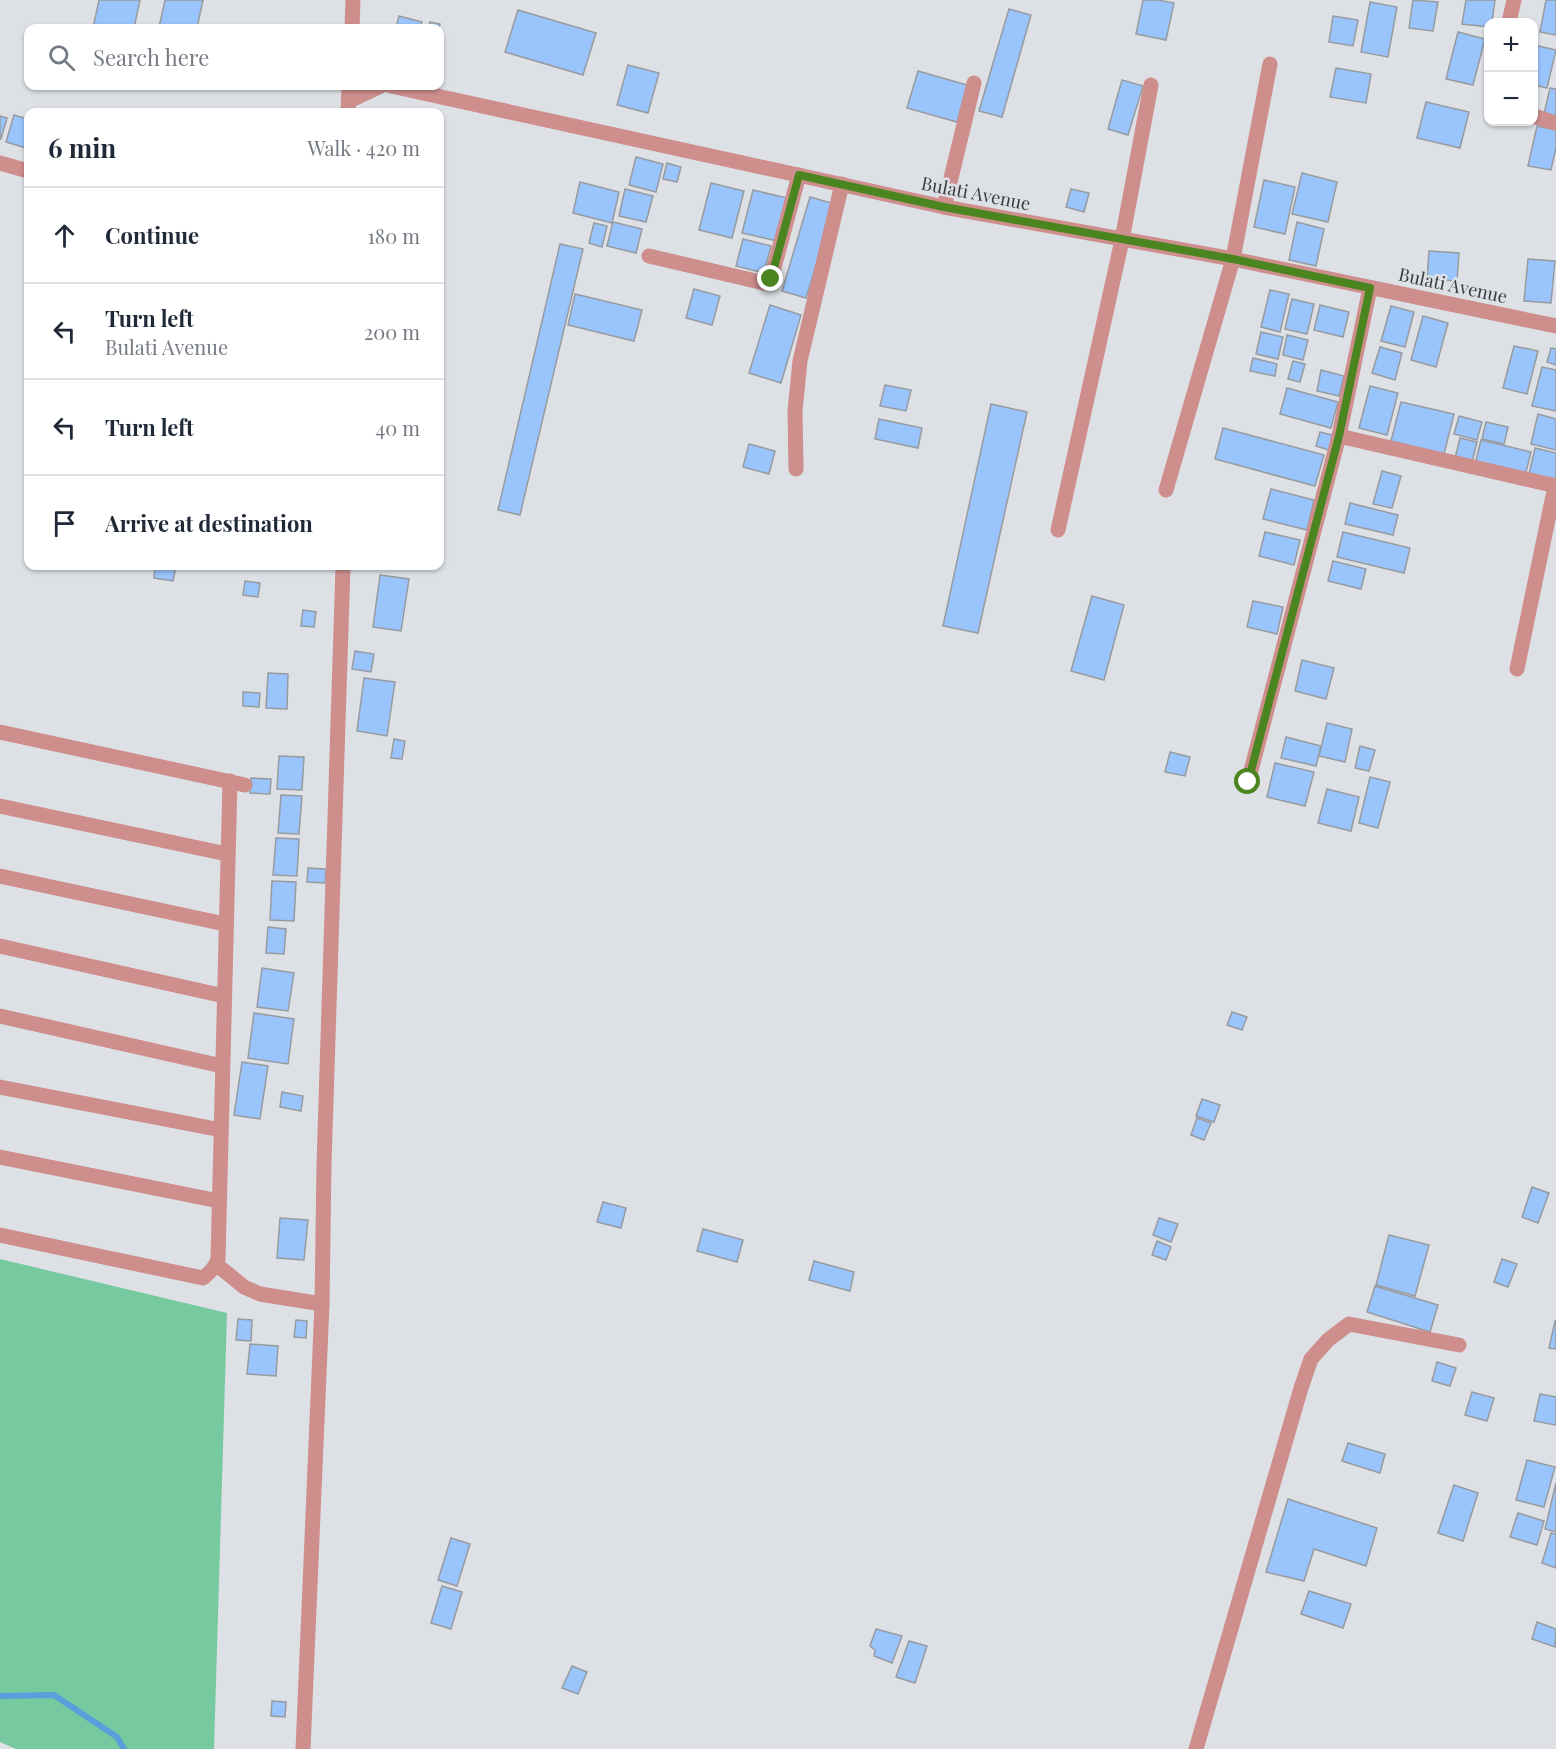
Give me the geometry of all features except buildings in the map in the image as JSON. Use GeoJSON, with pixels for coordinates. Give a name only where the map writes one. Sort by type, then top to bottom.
{"type":"FeatureCollection","features":[{"type":"Feature","properties":{"kind":"street"},"geometry":{"type":"LineString","coordinates":[[352,24],[353,0]]}},
{"type":"Feature","properties":{"kind":"street"},"geometry":{"type":"LineString","coordinates":[[1510,18],[1514,0]]}},
{"type":"Feature","properties":{"kind":"street"},"geometry":{"type":"LineString","coordinates":[[1166,490],[1233,259],[1270,64]]}},
{"type":"Feature","properties":{"kind":"street"},"geometry":{"type":"LineString","coordinates":[[944,207],[974,83]]}},
{"type":"Feature","properties":{"kind":"street"},"geometry":{"type":"LineString","coordinates":[[1058,530],[1122,240],[1151,85]]}},
{"type":"Feature","properties":{"kind":"street"},"geometry":{"type":"LineString","coordinates":[[349,107],[350,90]]}},
{"type":"Feature","properties":{"kind":"street"},"geometry":{"type":"LineString","coordinates":[[349,107],[375,90]]}},
{"type":"Feature","properties":{"kind":"street","name":"Bulati Avenue"},"geometry":{"type":"LineString","coordinates":[[409,90],[944,207],[1233,259],[1556,326]]}},
{"type":"Feature","properties":{"kind":"street"},"geometry":{"type":"LineString","coordinates":[[1538,118],[1556,123]]}},
{"type":"Feature","properties":{"kind":"street"},"geometry":{"type":"LineString","coordinates":[[0,163],[24,170]]}},
{"type":"Feature","properties":{"kind":"street"},"geometry":{"type":"LineString","coordinates":[[649,256],[764,283],[771,279],[799,175]]}},
{"type":"Feature","properties":{"kind":"street"},"geometry":{"type":"LineString","coordinates":[[796,469],[795,411],[800,361],[842,184]]}},
{"type":"Feature","properties":{"kind":"street"},"geometry":{"type":"LineString","coordinates":[[1248,782],[1339,436],[1370,288]]}},
{"type":"Feature","properties":{"kind":"street"},"geometry":{"type":"LineString","coordinates":[[1339,436],[1556,486],[1516,669]]}},
{"type":"Feature","properties":{"kind":"street"},"geometry":{"type":"LineString","coordinates":[[303,1749],[322,1304],[343,570]]}},
{"type":"Feature","properties":{"kind":"street"},"geometry":{"type":"LineString","coordinates":[[0,732],[237,783],[227,854],[218,1259],[213,1270],[203,1278],[0,1235]]}},
{"type":"Feature","properties":{"kind":"street"},"geometry":{"type":"LineString","coordinates":[[0,806],[227,854]]}},
{"type":"Feature","properties":{"kind":"street"},"geometry":{"type":"LineString","coordinates":[[0,876],[225,924]]}},
{"type":"Feature","properties":{"kind":"street"},"geometry":{"type":"LineString","coordinates":[[0,946],[224,996]]}},
{"type":"Feature","properties":{"kind":"street"},"geometry":{"type":"LineString","coordinates":[[0,1016],[222,1066]]}},
{"type":"Feature","properties":{"kind":"street"},"geometry":{"type":"LineString","coordinates":[[0,1087],[221,1130]]}},
{"type":"Feature","properties":{"kind":"street"},"geometry":{"type":"LineString","coordinates":[[0,1157],[219,1201]]}},
{"type":"Feature","properties":{"kind":"street"},"geometry":{"type":"LineString","coordinates":[[216,1264],[244,1287],[260,1294],[322,1304]]}},
{"type":"Feature","properties":{"kind":"street"},"geometry":{"type":"LineString","coordinates":[[1196,1749],[1300,1388],[1311,1359],[1328,1340],[1349,1324],[1459,1345]]}},
{"type":"Feature","properties":{"kind":"green space"},"geometry":{"type":"Polygon","coordinates":[[[0,1259],[227,1313],[214,1749],[16,1749],[0,1742],[0,1259]]]}},
{"type":"Feature","properties":{"kind":"waterway"},"geometry":{"type":"LineString","coordinates":[[0,1696],[54,1695],[117,1737],[124,1749]]}},
{"type":"Feature","properties":{"kind":"route"},"geometry":{"type":"LineString","coordinates":[[771,279],[799,175],[944,207],[1233,259],[1370,288],[1339,436],[1248,782]]}}]}
